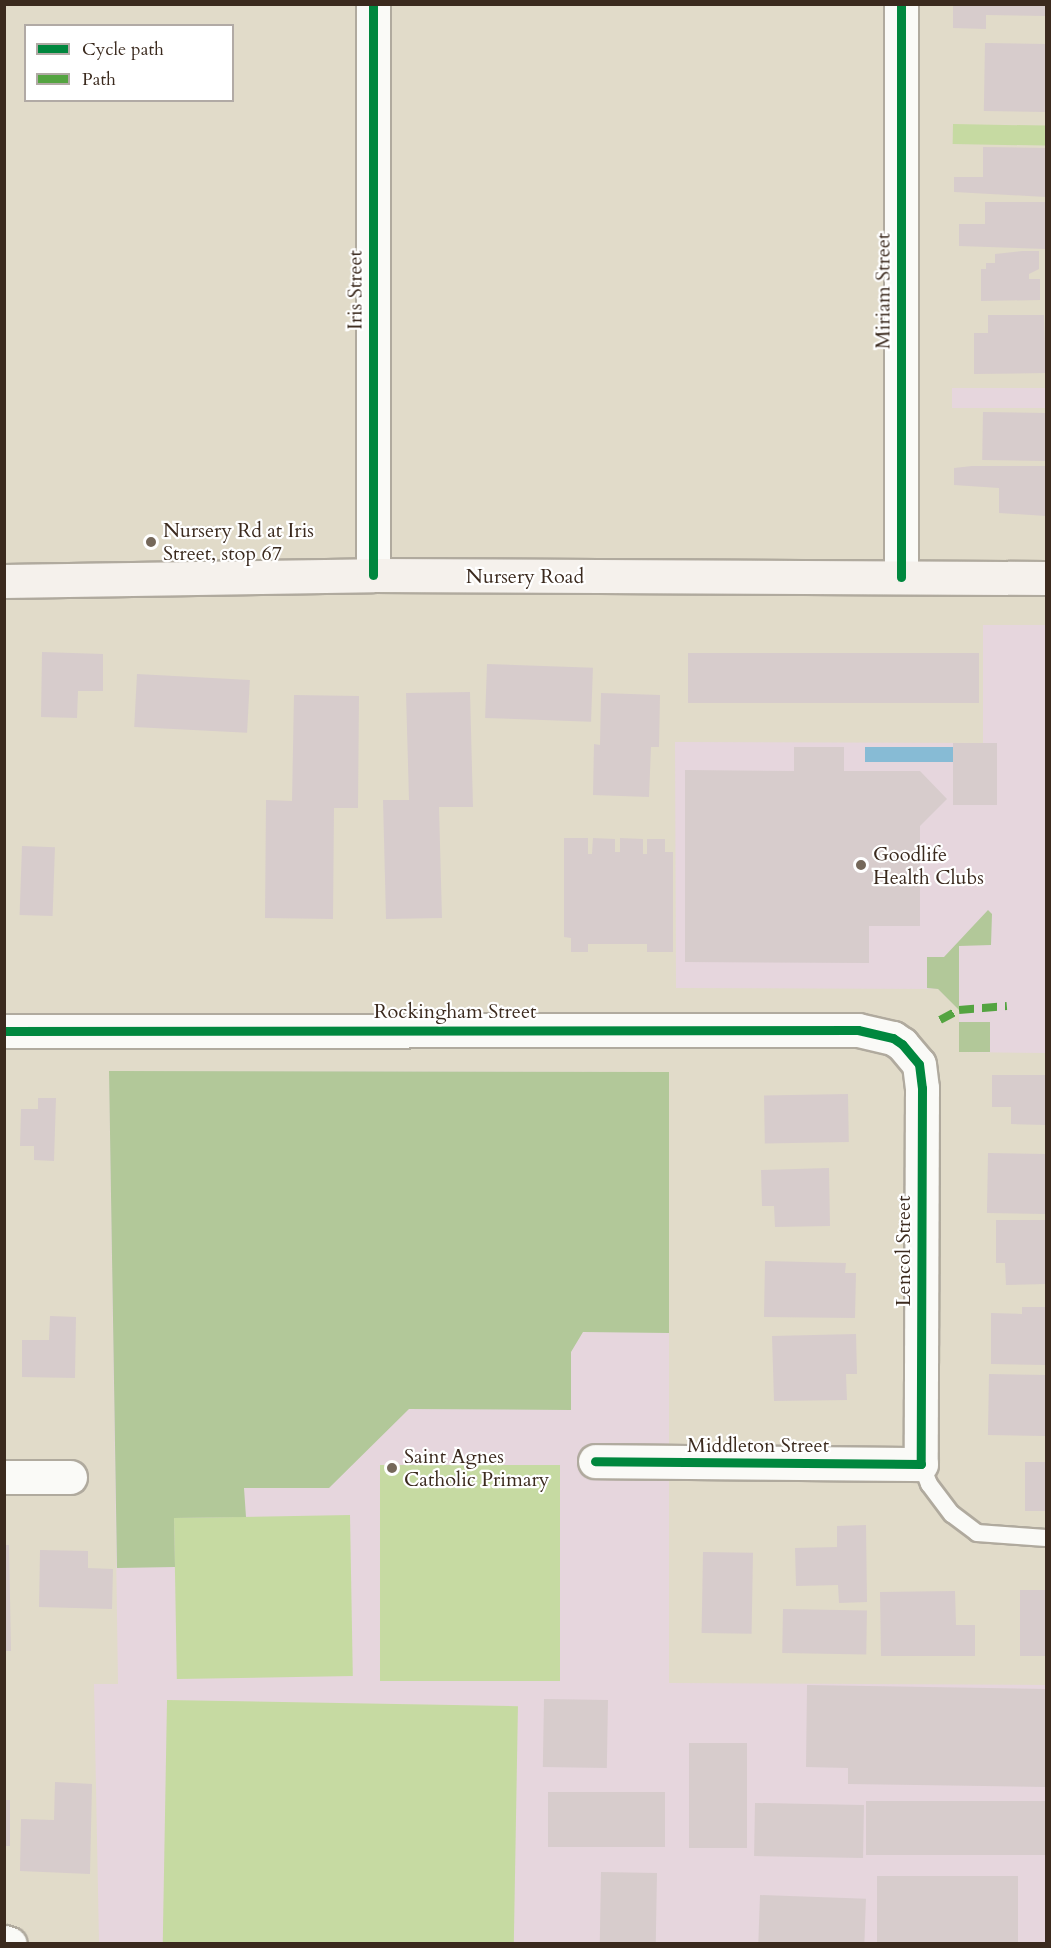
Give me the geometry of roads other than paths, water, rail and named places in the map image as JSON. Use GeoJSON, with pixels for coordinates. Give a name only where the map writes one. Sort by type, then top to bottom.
{"type":"FeatureCollection","features":[{"type":"Feature","properties":{"kind":"main road","name":"Nursery Road"},"geometry":{"type":"LineString","coordinates":[[4,581],[373,575],[1047,578]]}},
{"type":"Feature","properties":{"kind":"street","name":"Iris Street"},"geometry":{"type":"LineString","coordinates":[[373,4],[373,575]]}},
{"type":"Feature","properties":{"kind":"street","name":"Miriam Street"},"geometry":{"type":"LineString","coordinates":[[901,4],[901,577]]}},
{"type":"Feature","properties":{"kind":"street","name":"Rockingham Street"},"geometry":{"type":"LineString","coordinates":[[4,1031],[801,1029],[858,1030],[893,1038],[902,1044]]}},
{"type":"Feature","properties":{"kind":"street","name":"Lencol Street"},"geometry":{"type":"LineString","coordinates":[[902,1044],[919,1064],[921,1088],[921,1464]]}},
{"type":"Feature","properties":{"kind":"street","name":"Middleton Street"},"geometry":{"type":"LineString","coordinates":[[595,1461],[921,1464]]}},
{"type":"Feature","properties":{"kind":"street"},"geometry":{"type":"LineString","coordinates":[[4,1477],[70,1477]]}},
{"type":"Feature","properties":{"kind":"street"},"geometry":{"type":"LineString","coordinates":[[4,1942],[10,1944]]}},
{"type":"Feature","properties":{"kind":"lane"},"geometry":{"type":"LineString","coordinates":[[921,1464],[929,1484],[952,1514],[977,1533],[1047,1538]]}},
{"type":"Feature","properties":{"kind":"water"},"geometry":{"type":"Polygon","coordinates":[[[865,747],[996,747],[996,762],[865,762],[865,747]]]}},
{"type":"Feature","properties":{"kind":"place","name":"Nursery Rd at Iris Street, stop 67"},"geometry":{"type":"Point","coordinates":[151,542]}},
{"type":"Feature","properties":{"kind":"place","name":"Goodlife Health Clubs"},"geometry":{"type":"Point","coordinates":[861,865]}},
{"type":"Feature","properties":{"kind":"place","name":"Saint Agnes Catholic Primary"},"geometry":{"type":"Point","coordinates":[392,1468]}}]}
